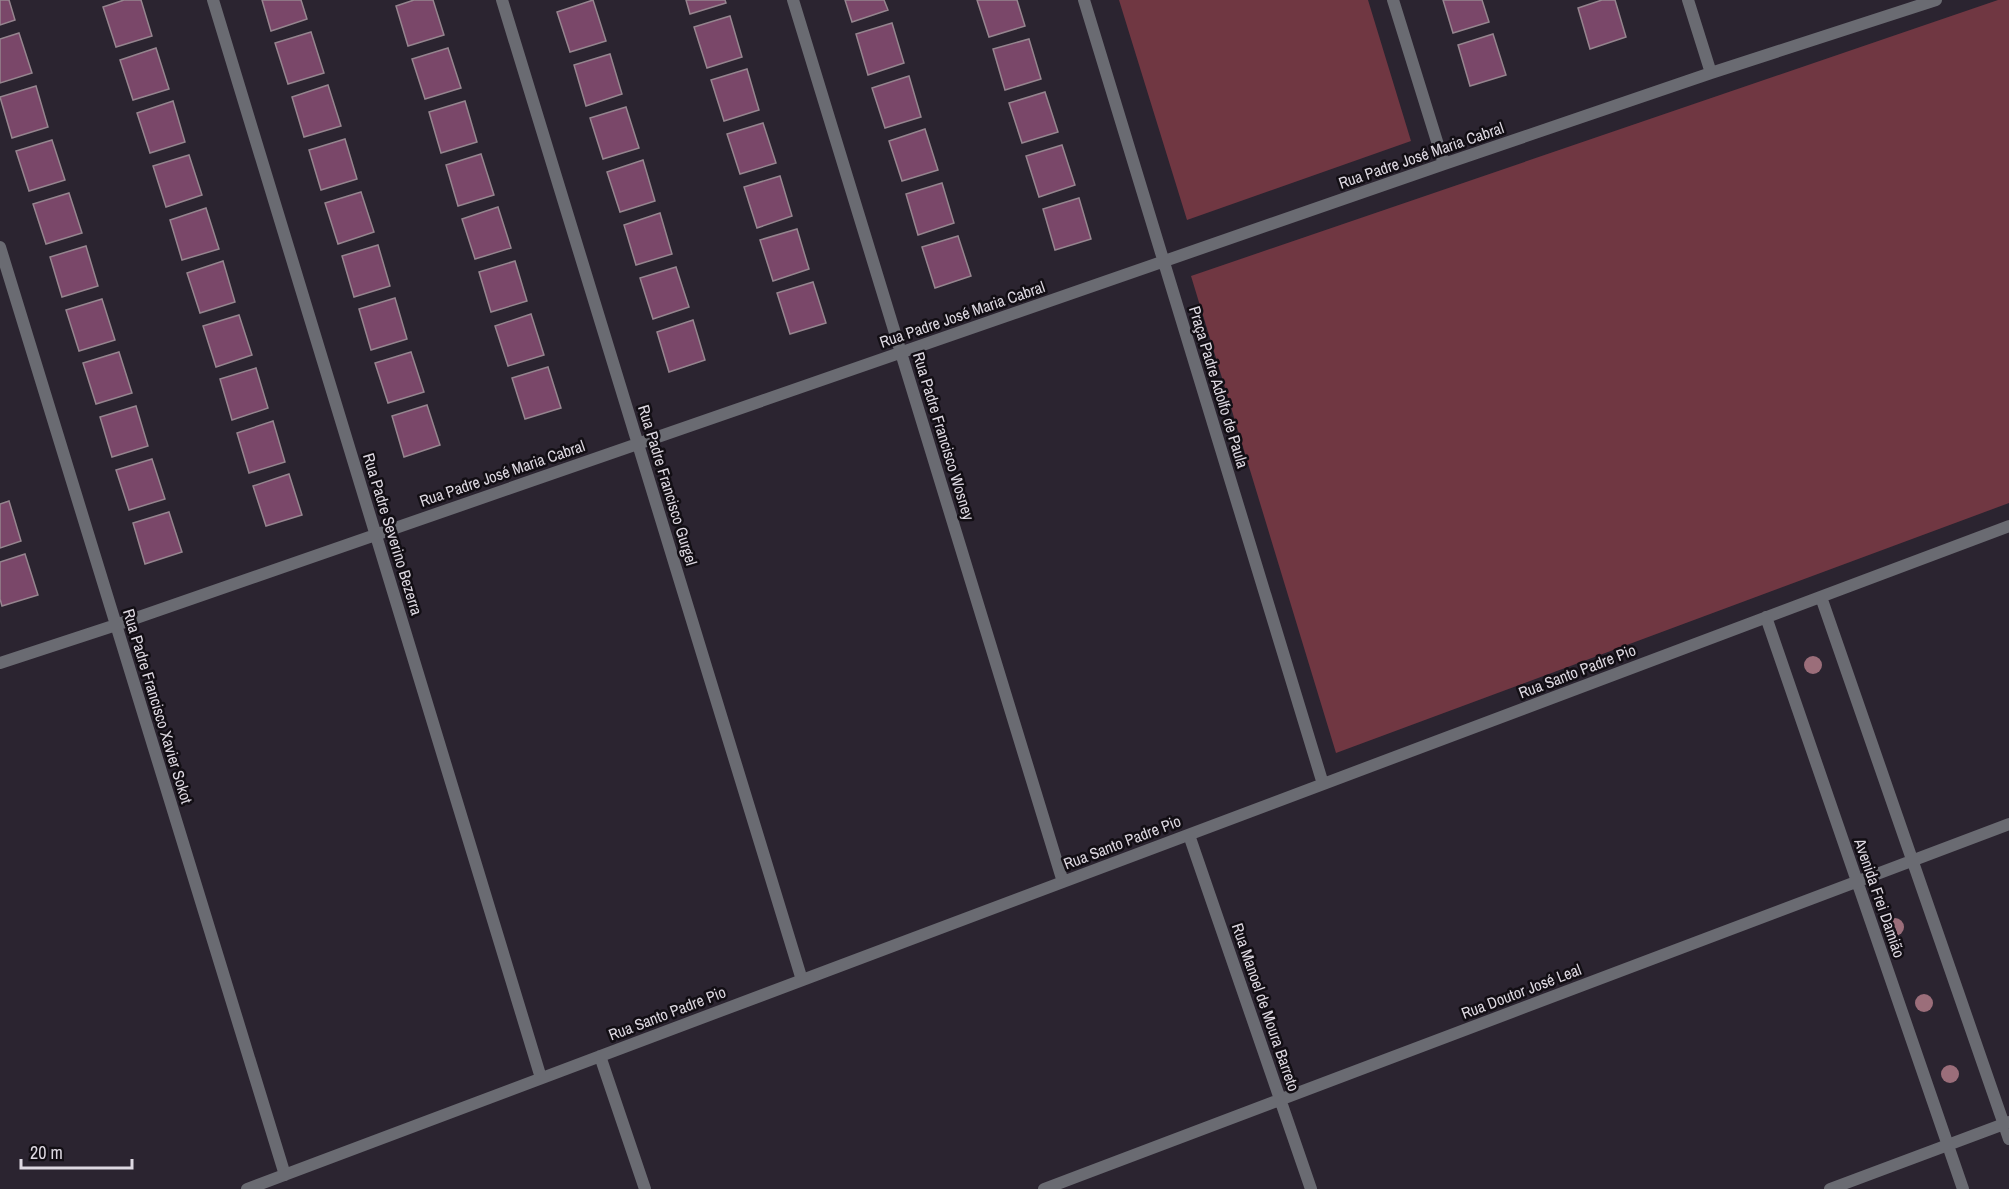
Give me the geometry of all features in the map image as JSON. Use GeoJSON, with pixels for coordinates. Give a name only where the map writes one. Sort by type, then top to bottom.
{"type":"FeatureCollection","features":[{"type":"Feature","properties":{"kind":"street","name":"Rua Padre Severino Bezerra"},"geometry":{"type":"LineString","coordinates":[[213,0],[541,1078]]}},
{"type":"Feature","properties":{"kind":"street","name":"Rua Padre Francisco Gurgel"},"geometry":{"type":"LineString","coordinates":[[502,0],[802,980]]}},
{"type":"Feature","properties":{"kind":"street","name":"Rua Padre Francisco Wosney"},"geometry":{"type":"LineString","coordinates":[[793,0],[1063,882]]}},
{"type":"Feature","properties":{"kind":"street","name":"Praça Padre Adolfo de Paula"},"geometry":{"type":"LineString","coordinates":[[1084,0],[1323,784]]}},
{"type":"Feature","properties":{"kind":"street"},"geometry":{"type":"LineString","coordinates":[[1394,0],[1444,164]]}},
{"type":"Feature","properties":{"kind":"street"},"geometry":{"type":"LineString","coordinates":[[1688,0],[1711,73]]}},
{"type":"Feature","properties":{"kind":"street","name":"Rua Padre José Maria Cabral"},"geometry":{"type":"LineString","coordinates":[[0,663],[116,626],[1444,164],[1711,73],[1936,0]]}},
{"type":"Feature","properties":{"kind":"street","name":"Rua Padre Francisco Xavier Sokot"},"geometry":{"type":"LineString","coordinates":[[0,247],[285,1175]]}},
{"type":"Feature","properties":{"kind":"street","name":"Rua Santo Padre Pio"},"geometry":{"type":"LineString","coordinates":[[247,1189],[2009,526]]}},
{"type":"Feature","properties":{"kind":"street"},"geometry":{"type":"LineString","coordinates":[[1821,597],[2006,1123],[2009,1139]]}},
{"type":"Feature","properties":{"kind":"street","name":"Avenida Frei Damião"},"geometry":{"type":"LineString","coordinates":[[1766,617],[1963,1189]]}},
{"type":"Feature","properties":{"kind":"street","name":"Rua Doutor José Leal"},"geometry":{"type":"LineString","coordinates":[[1044,1189],[2009,824]]}},
{"type":"Feature","properties":{"kind":"street","name":"Rua Manoel de Moura Barreto"},"geometry":{"type":"LineString","coordinates":[[1189,835],[1311,1189]]}},
{"type":"Feature","properties":{"kind":"street"},"geometry":{"type":"LineString","coordinates":[[600,1056],[645,1189]]}},
{"type":"Feature","properties":{"kind":"street"},"geometry":{"type":"LineString","coordinates":[[1830,1189],[2006,1123]]}},
{"type":"Feature","properties":{"kind":"shaded area"},"geometry":{"type":"Polygon","coordinates":[[[1119,0],[1368,0],[1411,141],[1187,220],[1119,0]]]}},
{"type":"Feature","properties":{"kind":"shaded area"},"geometry":{"type":"Polygon","coordinates":[[[1998,0],[2009,0],[2009,503],[1336,753],[1191,276],[1998,0]]]}},
{"type":"Feature","properties":{"kind":"building"},"geometry":{"type":"Polygon","coordinates":[[[0,0],[9,0],[15,20],[0,25],[0,0]]]}},
{"type":"Feature","properties":{"kind":"building"},"geometry":{"type":"Polygon","coordinates":[[[124,0],[141,0],[152,36],[116,47],[103,7],[124,0]]]}},
{"type":"Feature","properties":{"kind":"building"},"geometry":{"type":"Polygon","coordinates":[[[262,0],[301,0],[307,19],[271,31],[262,0]]]}},
{"type":"Feature","properties":{"kind":"building"},"geometry":{"type":"Polygon","coordinates":[[[414,0],[433,0],[444,35],[408,46],[396,6],[414,0]]]}},
{"type":"Feature","properties":{"kind":"building"},"geometry":{"type":"Polygon","coordinates":[[[593,0],[606,41],[570,52],[557,12],[593,0]]]}},
{"type":"Feature","properties":{"kind":"building"},"geometry":{"type":"Polygon","coordinates":[[[686,0],[725,0],[726,3],[690,14],[686,0]]]}},
{"type":"Feature","properties":{"kind":"building"},"geometry":{"type":"Polygon","coordinates":[[[845,0],[884,0],[888,10],[852,22],[845,0]]]}},
{"type":"Feature","properties":{"kind":"building"},"geometry":{"type":"Polygon","coordinates":[[[977,0],[1017,0],[1025,26],[989,37],[977,0]]]}},
{"type":"Feature","properties":{"kind":"building"},"geometry":{"type":"Polygon","coordinates":[[[1443,0],[1482,0],[1489,22],[1453,33],[1443,0]]]}},
{"type":"Feature","properties":{"kind":"building"},"geometry":{"type":"Polygon","coordinates":[[[1602,0],[1615,0],[1626,37],[1590,49],[1578,8],[1602,0]]]}},
{"type":"Feature","properties":{"kind":"building"},"geometry":{"type":"Polygon","coordinates":[[[730,16],[742,57],[707,68],[694,27],[730,16]]]}},
{"type":"Feature","properties":{"kind":"building"},"geometry":{"type":"Polygon","coordinates":[[[892,23],[904,63],[868,75],[856,34],[892,23]]]}},
{"type":"Feature","properties":{"kind":"building"},"geometry":{"type":"Polygon","coordinates":[[[311,32],[324,73],[288,84],[275,43],[311,32]]]}},
{"type":"Feature","properties":{"kind":"building"},"geometry":{"type":"Polygon","coordinates":[[[19,33],[32,73],[0,83],[0,39],[19,33]]]}},
{"type":"Feature","properties":{"kind":"building"},"geometry":{"type":"Polygon","coordinates":[[[1493,34],[1506,75],[1470,86],[1458,45],[1493,34]]]}},
{"type":"Feature","properties":{"kind":"building"},"geometry":{"type":"Polygon","coordinates":[[[1029,39],[1041,79],[1005,90],[993,49],[1029,39]]]}},
{"type":"Feature","properties":{"kind":"building"},"geometry":{"type":"Polygon","coordinates":[[[156,48],[169,89],[133,100],[120,60],[156,48]]]}},
{"type":"Feature","properties":{"kind":"building"},"geometry":{"type":"Polygon","coordinates":[[[448,48],[461,88],[425,99],[412,59],[448,48]]]}},
{"type":"Feature","properties":{"kind":"building"},"geometry":{"type":"Polygon","coordinates":[[[610,54],[622,94],[586,106],[574,65],[610,54]]]}},
{"type":"Feature","properties":{"kind":"building"},"geometry":{"type":"Polygon","coordinates":[[[747,69],[759,110],[724,121],[711,80],[747,69]]]}},
{"type":"Feature","properties":{"kind":"building"},"geometry":{"type":"Polygon","coordinates":[[[909,76],[921,117],[885,128],[872,88],[909,76]]]}},
{"type":"Feature","properties":{"kind":"building"},"geometry":{"type":"Polygon","coordinates":[[[328,85],[341,126],[304,137],[292,97],[328,85]]]}},
{"type":"Feature","properties":{"kind":"building"},"geometry":{"type":"Polygon","coordinates":[[[36,86],[48,127],[12,138],[0,97],[36,86]]]}},
{"type":"Feature","properties":{"kind":"building"},"geometry":{"type":"Polygon","coordinates":[[[1045,92],[1058,132],[1022,143],[1009,103],[1045,92]]]}},
{"type":"Feature","properties":{"kind":"building"},"geometry":{"type":"Polygon","coordinates":[[[173,101],[185,142],[150,153],[137,113],[173,101]]]}},
{"type":"Feature","properties":{"kind":"building"},"geometry":{"type":"Polygon","coordinates":[[[465,101],[477,142],[441,153],[429,112],[465,101]]]}},
{"type":"Feature","properties":{"kind":"building"},"geometry":{"type":"Polygon","coordinates":[[[626,107],[639,148],[603,159],[590,118],[626,107]]]}},
{"type":"Feature","properties":{"kind":"building"},"geometry":{"type":"Polygon","coordinates":[[[763,123],[776,163],[740,174],[727,134],[763,123]]]}},
{"type":"Feature","properties":{"kind":"building"},"geometry":{"type":"Polygon","coordinates":[[[925,129],[938,170],[902,181],[889,141],[925,129]]]}},
{"type":"Feature","properties":{"kind":"building"},"geometry":{"type":"Polygon","coordinates":[[[345,139],[357,179],[321,190],[309,150],[345,139]]]}},
{"type":"Feature","properties":{"kind":"building"},"geometry":{"type":"Polygon","coordinates":[[[52,140],[65,180],[29,191],[16,151],[52,140]]]}},
{"type":"Feature","properties":{"kind":"building"},"geometry":{"type":"Polygon","coordinates":[[[1062,145],[1075,185],[1039,197],[1026,156],[1062,145]]]}},
{"type":"Feature","properties":{"kind":"building"},"geometry":{"type":"Polygon","coordinates":[[[481,154],[494,195],[458,206],[446,165],[481,154]]]}},
{"type":"Feature","properties":{"kind":"building"},"geometry":{"type":"Polygon","coordinates":[[[189,155],[202,195],[166,207],[153,166],[189,155]]]}},
{"type":"Feature","properties":{"kind":"building"},"geometry":{"type":"Polygon","coordinates":[[[643,160],[655,201],[620,212],[607,172],[643,160]]]}},
{"type":"Feature","properties":{"kind":"building"},"geometry":{"type":"Polygon","coordinates":[[[780,176],[792,216],[757,228],[744,187],[780,176]]]}},
{"type":"Feature","properties":{"kind":"building"},"geometry":{"type":"Polygon","coordinates":[[[942,183],[954,223],[918,235],[906,194],[942,183]]]}},
{"type":"Feature","properties":{"kind":"building"},"geometry":{"type":"Polygon","coordinates":[[[361,192],[374,232],[338,244],[325,203],[361,192]]]}},
{"type":"Feature","properties":{"kind":"building"},"geometry":{"type":"Polygon","coordinates":[[[69,193],[82,233],[46,244],[33,204],[69,193]]]}},
{"type":"Feature","properties":{"kind":"building"},"geometry":{"type":"Polygon","coordinates":[[[1079,198],[1091,239],[1055,250],[1043,209],[1079,198]]]}},
{"type":"Feature","properties":{"kind":"building"},"geometry":{"type":"Polygon","coordinates":[[[498,207],[511,248],[475,259],[462,219],[498,207]]]}},
{"type":"Feature","properties":{"kind":"building"},"geometry":{"type":"Polygon","coordinates":[[[206,208],[219,249],[182,260],[170,220],[206,208]]]}},
{"type":"Feature","properties":{"kind":"building"},"geometry":{"type":"Polygon","coordinates":[[[660,213],[672,254],[636,265],[624,225],[660,213]]]}},
{"type":"Feature","properties":{"kind":"building"},"geometry":{"type":"Polygon","coordinates":[[[797,229],[809,269],[773,281],[760,240],[797,229]]]}},
{"type":"Feature","properties":{"kind":"building"},"geometry":{"type":"Polygon","coordinates":[[[958,236],[971,276],[935,288],[922,247],[958,236]]]}},
{"type":"Feature","properties":{"kind":"building"},"geometry":{"type":"Polygon","coordinates":[[[378,245],[390,286],[354,297],[342,256],[378,245]]]}},
{"type":"Feature","properties":{"kind":"building"},"geometry":{"type":"Polygon","coordinates":[[[86,246],[98,286],[62,297],[50,257],[86,246]]]}},
{"type":"Feature","properties":{"kind":"building"},"geometry":{"type":"Polygon","coordinates":[[[223,261],[235,302],[200,313],[187,273],[223,261]]]}},
{"type":"Feature","properties":{"kind":"building"},"geometry":{"type":"Polygon","coordinates":[[[515,261],[527,301],[491,312],[479,272],[515,261]]]}},
{"type":"Feature","properties":{"kind":"building"},"geometry":{"type":"Polygon","coordinates":[[[676,267],[689,307],[653,319],[640,278],[676,267]]]}},
{"type":"Feature","properties":{"kind":"building"},"geometry":{"type":"Polygon","coordinates":[[[813,282],[826,323],[790,334],[777,293],[813,282]]]}},
{"type":"Feature","properties":{"kind":"building"},"geometry":{"type":"Polygon","coordinates":[[[395,298],[407,339],[371,350],[359,309],[395,298]]]}},
{"type":"Feature","properties":{"kind":"building"},"geometry":{"type":"Polygon","coordinates":[[[102,299],[115,340],[79,351],[66,310],[102,299]]]}},
{"type":"Feature","properties":{"kind":"building"},"geometry":{"type":"Polygon","coordinates":[[[531,314],[544,355],[508,366],[495,326],[531,314]]]}},
{"type":"Feature","properties":{"kind":"building"},"geometry":{"type":"Polygon","coordinates":[[[239,315],[252,355],[216,367],[203,326],[239,315]]]}},
{"type":"Feature","properties":{"kind":"building"},"geometry":{"type":"Polygon","coordinates":[[[693,320],[705,360],[669,372],[657,332],[693,320]]]}},
{"type":"Feature","properties":{"kind":"building"},"geometry":{"type":"Polygon","coordinates":[[[119,352],[132,393],[96,404],[83,363],[119,352]]]}},
{"type":"Feature","properties":{"kind":"building"},"geometry":{"type":"Polygon","coordinates":[[[411,352],[424,392],[388,403],[375,363],[411,352]]]}},
{"type":"Feature","properties":{"kind":"building"},"geometry":{"type":"Polygon","coordinates":[[[548,367],[561,408],[525,419],[512,378],[548,367]]]}},
{"type":"Feature","properties":{"kind":"building"},"geometry":{"type":"Polygon","coordinates":[[[256,368],[268,408],[232,420],[220,379],[256,368]]]}},
{"type":"Feature","properties":{"kind":"building"},"geometry":{"type":"Polygon","coordinates":[[[427,405],[440,445],[404,457],[392,416],[427,405]]]}},
{"type":"Feature","properties":{"kind":"building"},"geometry":{"type":"Polygon","coordinates":[[[136,406],[148,446],[112,457],[100,417],[136,406]]]}},
{"type":"Feature","properties":{"kind":"building"},"geometry":{"type":"Polygon","coordinates":[[[273,421],[285,462],[249,473],[237,433],[273,421]]]}},
{"type":"Feature","properties":{"kind":"building"},"geometry":{"type":"Polygon","coordinates":[[[152,459],[165,499],[129,510],[116,470],[152,459]]]}},
{"type":"Feature","properties":{"kind":"building"},"geometry":{"type":"Polygon","coordinates":[[[289,474],[302,515],[266,526],[253,486],[289,474]]]}},
{"type":"Feature","properties":{"kind":"building"},"geometry":{"type":"Polygon","coordinates":[[[9,501],[21,541],[0,548],[0,504],[9,501]]]}},
{"type":"Feature","properties":{"kind":"building"},"geometry":{"type":"Polygon","coordinates":[[[169,512],[182,552],[145,564],[133,523],[169,512]]]}},
{"type":"Feature","properties":{"kind":"building"},"geometry":{"type":"Polygon","coordinates":[[[25,554],[38,595],[2,606],[0,562],[25,554]]]}}]}
